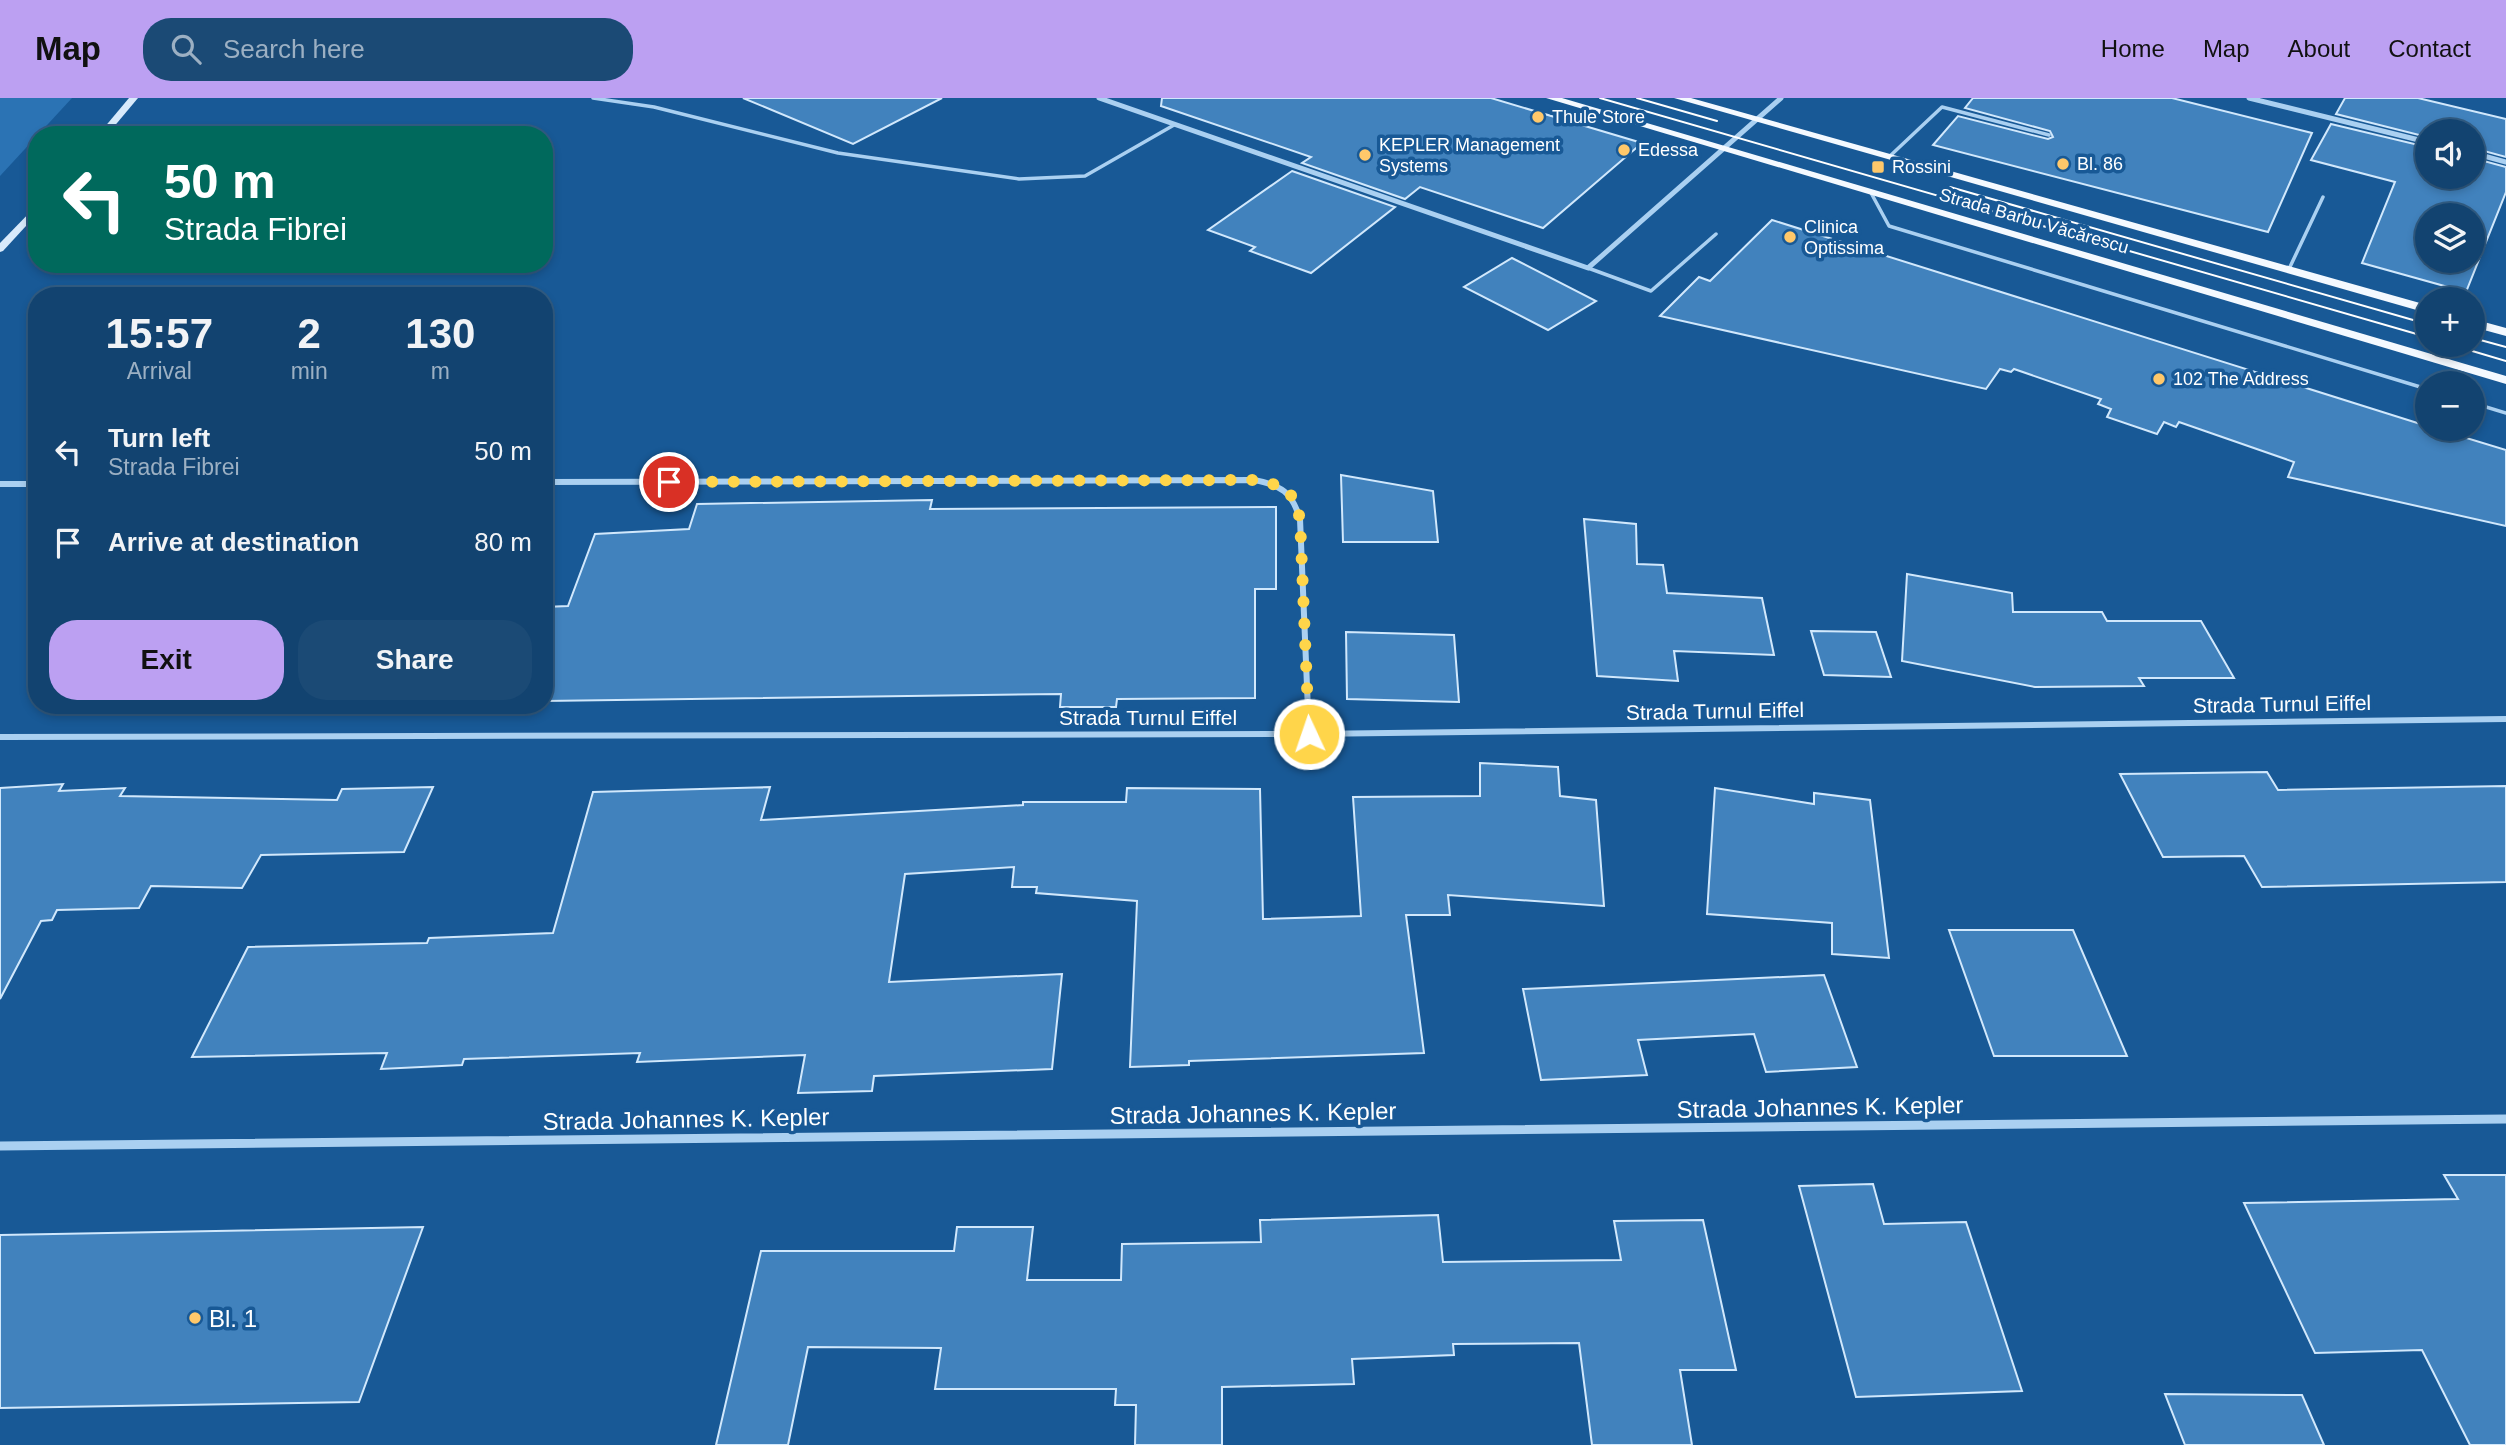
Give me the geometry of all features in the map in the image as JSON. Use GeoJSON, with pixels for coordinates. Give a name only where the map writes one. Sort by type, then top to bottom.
{"type":"FeatureCollection","features":[{"type":"Feature","properties":{"kind":"main road"},"geometry":{"type":"LineString","coordinates":[[110,126],[134,98]]}},
{"type":"Feature","properties":{"kind":"main road","name":"Strada Barbu Văcărescu"},"geometry":{"type":"LineString","coordinates":[[1550,98],[2506,380]]}},
{"type":"Feature","properties":{"kind":"main road","name":"Strada Barbu Văcărescu"},"geometry":{"type":"LineString","coordinates":[[1679,98],[2415,306]]}},
{"type":"Feature","properties":{"kind":"main road"},"geometry":{"type":"LineString","coordinates":[[0,249],[28,218]]}},
{"type":"Feature","properties":{"kind":"main road"},"geometry":{"type":"LineString","coordinates":[[2485,326],[2506,332]]}},
{"type":"Feature","properties":{"kind":"street"},"geometry":{"type":"LineString","coordinates":[[1098,98],[1588,268],[1781,98]]}},
{"type":"Feature","properties":{"kind":"street"},"geometry":{"type":"LineString","coordinates":[[2249,98],[2415,139]]}},
{"type":"Feature","properties":{"kind":"street"},"geometry":{"type":"LineString","coordinates":[[2485,156],[2506,162]]}},
{"type":"Feature","properties":{"kind":"street"},"geometry":{"type":"LineString","coordinates":[[553,482],[1254,480],[1283,486],[1295,499],[1300,519],[1309,734]]}},
{"type":"Feature","properties":{"kind":"street"},"geometry":{"type":"LineString","coordinates":[[0,484],[28,484]]}},
{"type":"Feature","properties":{"kind":"street","name":"Strada Turnul Eiffel"},"geometry":{"type":"LineString","coordinates":[[0,737],[1309,734],[2506,719]]}},
{"type":"Feature","properties":{"kind":"street","name":"Strada Johannes K. Kepler"},"geometry":{"type":"LineString","coordinates":[[0,1146],[2506,1119]]}},
{"type":"Feature","properties":{"kind":"lane"},"geometry":{"type":"LineString","coordinates":[[593,98],[654,107],[838,153],[1019,178],[1085,176],[1174,125]]}},
{"type":"Feature","properties":{"kind":"lane"},"geometry":{"type":"LineString","coordinates":[[1890,156],[1942,107],[2049,135]]}},
{"type":"Feature","properties":{"kind":"lane"},"geometry":{"type":"LineString","coordinates":[[1870,191],[1889,226],[2415,386]]}},
{"type":"Feature","properties":{"kind":"lane"},"geometry":{"type":"LineString","coordinates":[[2289,270],[2323,197]]}},
{"type":"Feature","properties":{"kind":"lane"},"geometry":{"type":"LineString","coordinates":[[1588,268],[1651,292],[1716,234]]}},
{"type":"Feature","properties":{"kind":"lane"},"geometry":{"type":"LineString","coordinates":[[2485,407],[2506,414]]}},
{"type":"Feature","properties":{"kind":"shaded area"},"geometry":{"type":"Polygon","coordinates":[[[0,98],[72,98],[46,126],[28,126],[28,146],[0,176],[0,98]]]}},
{"type":"Feature","properties":{"kind":"building"},"geometry":{"type":"Polygon","coordinates":[[[743,98],[942,98],[853,144],[743,98]]]}},
{"type":"Feature","properties":{"kind":"building"},"geometry":{"type":"Polygon","coordinates":[[[1162,98],[1491,98],[1642,143],[1543,228],[1420,187],[1405,199],[1302,163],[1311,157],[1161,106],[1162,98]]]}},
{"type":"Feature","properties":{"kind":"building"},"geometry":{"type":"Polygon","coordinates":[[[1973,98],[2172,98],[2312,133],[2268,232],[1933,145],[1958,116],[2048,139],[2053,137],[2050,131],[1965,108],[1973,98]]]}},
{"type":"Feature","properties":{"kind":"building"},"geometry":{"type":"Polygon","coordinates":[[[2345,98],[2418,98],[2506,119],[2506,157],[2485,151],[2485,119],[2415,119],[2415,134],[2336,114],[2345,98]]]}},
{"type":"Feature","properties":{"kind":"building"},"geometry":{"type":"Polygon","coordinates":[[[2331,124],[2415,144],[2415,189],[2485,189],[2485,161],[2506,167],[2506,192],[2485,244],[2485,203],[2415,203],[2415,273],[2474,273],[2468,287],[2448,287],[2362,263],[2395,182],[2311,160],[2331,124]]]}},
{"type":"Feature","properties":{"kind":"building"},"geometry":{"type":"Polygon","coordinates":[[[1292,171],[1395,207],[1311,273],[1250,251],[1255,247],[1208,230],[1292,171]]]}},
{"type":"Feature","properties":{"kind":"building","name":"102 The Address"},"geometry":{"type":"Polygon","coordinates":[[[1772,220],[2415,422],[2415,441],[2476,441],[2506,450],[2506,526],[2288,477],[2294,462],[2179,422],[2176,427],[2164,422],[2157,434],[2107,417],[2111,409],[2098,404],[2101,399],[2014,369],[2011,372],[2000,369],[1986,389],[1660,316],[1699,277],[1710,281],[1772,220]]]}},
{"type":"Feature","properties":{"kind":"building"},"geometry":{"type":"Polygon","coordinates":[[[1512,258],[1596,301],[1548,330],[1464,287],[1512,258]]]}},
{"type":"Feature","properties":{"kind":"building"},"geometry":{"type":"Polygon","coordinates":[[[1341,475],[1433,491],[1438,542],[1343,542],[1341,475]]]}},
{"type":"Feature","properties":{"kind":"building"},"geometry":{"type":"Polygon","coordinates":[[[932,500],[930,509],[1276,507],[1276,589],[1255,589],[1255,698],[1117,699],[1116,707],[1060,707],[1061,694],[553,701],[553,607],[568,606],[595,534],[689,529],[697,504],[932,500]]]}},
{"type":"Feature","properties":{"kind":"building"},"geometry":{"type":"Polygon","coordinates":[[[1584,519],[1636,524],[1637,564],[1663,565],[1667,593],[1762,598],[1774,655],[1674,651],[1678,681],[1597,676],[1584,519]]]}},
{"type":"Feature","properties":{"kind":"building"},"geometry":{"type":"Polygon","coordinates":[[[1907,574],[2012,593],[2013,612],[2102,612],[2107,621],[2201,621],[2234,678],[2139,678],[2144,686],[2035,687],[1902,661],[1907,574]]]}},
{"type":"Feature","properties":{"kind":"building"},"geometry":{"type":"Polygon","coordinates":[[[1811,631],[1876,632],[1891,677],[1824,675],[1811,631]]]}},
{"type":"Feature","properties":{"kind":"building"},"geometry":{"type":"Polygon","coordinates":[[[1346,632],[1454,635],[1459,702],[1347,699],[1346,632]]]}},
{"type":"Feature","properties":{"kind":"building"},"geometry":{"type":"Polygon","coordinates":[[[1480,763],[1558,767],[1560,796],[1596,800],[1604,906],[1448,895],[1450,915],[1406,915],[1424,1053],[1189,1061],[1189,1065],[1130,1067],[1137,901],[1036,893],[1037,887],[1012,887],[1014,867],[905,874],[889,982],[1062,974],[1052,1069],[874,1076],[872,1091],[798,1093],[805,1055],[637,1062],[640,1053],[464,1059],[462,1065],[381,1069],[387,1053],[192,1057],[248,947],[427,943],[429,938],[553,933],[593,792],[770,787],[761,820],[1023,805],[1023,802],[1126,802],[1127,788],[1260,789],[1263,919],[1361,916],[1353,797],[1480,796],[1480,763]]]}},
{"type":"Feature","properties":{"kind":"building"},"geometry":{"type":"Polygon","coordinates":[[[2267,772],[2278,790],[2506,786],[2506,882],[2262,887],[2244,856],[2163,857],[2120,774],[2267,772]]]}},
{"type":"Feature","properties":{"kind":"building"},"geometry":{"type":"Polygon","coordinates":[[[63,784],[59,791],[125,788],[120,796],[337,800],[342,789],[433,787],[404,852],[261,855],[242,888],[151,886],[139,908],[57,910],[52,920],[41,921],[0,999],[0,788],[63,784]]]}},
{"type":"Feature","properties":{"kind":"building"},"geometry":{"type":"Polygon","coordinates":[[[1715,788],[1814,804],[1814,793],[1870,800],[1889,958],[1832,954],[1832,923],[1707,914],[1715,788]]]}},
{"type":"Feature","properties":{"kind":"building"},"geometry":{"type":"Polygon","coordinates":[[[1949,930],[2073,930],[2127,1056],[1994,1056],[1949,930]]]}},
{"type":"Feature","properties":{"kind":"building"},"geometry":{"type":"Polygon","coordinates":[[[1824,975],[1857,1067],[1766,1072],[1754,1034],[1638,1040],[1647,1075],[1541,1080],[1523,989],[1824,975]]]}},
{"type":"Feature","properties":{"kind":"building"},"geometry":{"type":"Polygon","coordinates":[[[2444,1175],[2506,1175],[2506,1445],[2470,1445],[2422,1350],[2315,1353],[2244,1203],[2458,1199],[2444,1175]]]}},
{"type":"Feature","properties":{"kind":"building"},"geometry":{"type":"Polygon","coordinates":[[[1873,1184],[1884,1224],[1966,1222],[2022,1391],[1856,1397],[1799,1186],[1873,1184]]]}},
{"type":"Feature","properties":{"kind":"building"},"geometry":{"type":"Polygon","coordinates":[[[1438,1215],[1443,1262],[1621,1260],[1614,1221],[1703,1220],[1736,1370],[1680,1370],[1692,1445],[1592,1445],[1579,1343],[1453,1344],[1454,1355],[1352,1359],[1354,1384],[1222,1387],[1222,1445],[1135,1445],[1136,1405],[1115,1405],[1116,1389],[935,1389],[941,1348],[808,1347],[788,1445],[716,1445],[761,1251],[954,1251],[957,1227],[1033,1227],[1027,1280],[1121,1280],[1122,1244],[1261,1242],[1260,1220],[1438,1215]]]}},
{"type":"Feature","properties":{"kind":"building","name":"Bl. 1"},"geometry":{"type":"Polygon","coordinates":[[[423,1227],[359,1402],[0,1408],[0,1235],[423,1227]]]}},
{"type":"Feature","properties":{"kind":"building"},"geometry":{"type":"Polygon","coordinates":[[[2165,1394],[2302,1395],[2324,1445],[2185,1445],[2165,1394]]]}},
{"type":"Feature","properties":{"kind":"tram line"},"geometry":{"type":"LineString","coordinates":[[1600,98],[2415,334]]}},
{"type":"Feature","properties":{"kind":"tram line"},"geometry":{"type":"LineString","coordinates":[[1637,98],[1717,121]]}},
{"type":"Feature","properties":{"kind":"tram line"},"geometry":{"type":"LineString","coordinates":[[1950,187],[2415,321]]}},
{"type":"Feature","properties":{"kind":"tram line"},"geometry":{"type":"LineString","coordinates":[[2485,341],[2506,347]]}},
{"type":"Feature","properties":{"kind":"tram line"},"geometry":{"type":"LineString","coordinates":[[2485,355],[2506,361]]}},
{"type":"Feature","properties":{"kind":"place","name":"Thule Store"},"geometry":{"type":"Point","coordinates":[1538,117]}},
{"type":"Feature","properties":{"kind":"place","name":"Edessa"},"geometry":{"type":"Point","coordinates":[1624,150]}},
{"type":"Feature","properties":{"kind":"place","name":"KEPLER Management Systems"},"geometry":{"type":"Point","coordinates":[1365,155]}},
{"type":"Feature","properties":{"kind":"place","name":"Bl. 86"},"geometry":{"type":"Point","coordinates":[2063,164]}},
{"type":"Feature","properties":{"kind":"place","name":"Rossini"},"geometry":{"type":"Point","coordinates":[1878,167]}},
{"type":"Feature","properties":{"kind":"place","name":"Clinica Optissima"},"geometry":{"type":"Point","coordinates":[1790,237]}},
{"type":"Feature","properties":{"kind":"place","name":"102 The Address"},"geometry":{"type":"Point","coordinates":[2159,379]}},
{"type":"Feature","properties":{"kind":"place","name":"Bl. 1"},"geometry":{"type":"Point","coordinates":[195,1318]}},
{"type":"Feature","properties":{"kind":"route"},"geometry":{"type":"LineString","coordinates":[[669,482],[1254,480],[1283,486],[1295,499],[1300,519],[1309,734]]}}]}
